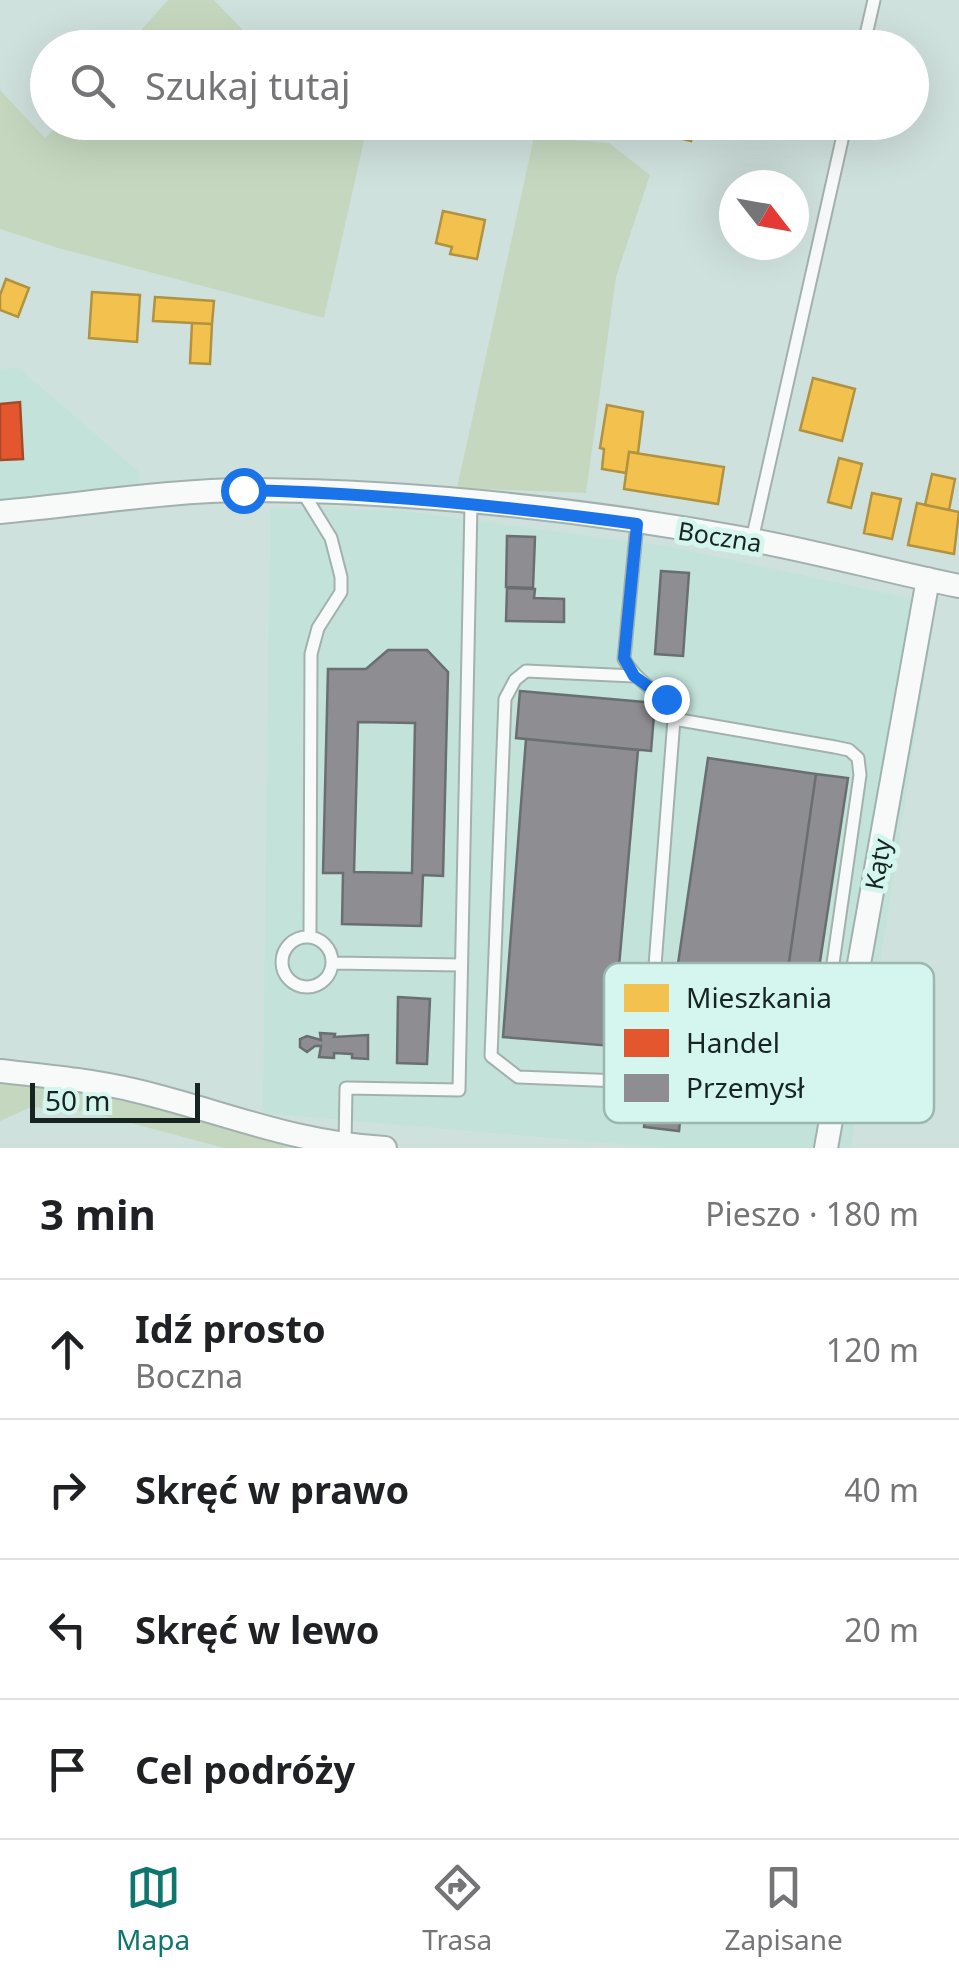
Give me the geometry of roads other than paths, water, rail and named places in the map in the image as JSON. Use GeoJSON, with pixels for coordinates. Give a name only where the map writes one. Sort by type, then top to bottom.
{"type":"FeatureCollection","features":[{"type":"Feature","properties":{"kind":"street","name":"Boczna"},"geometry":{"type":"LineString","coordinates":[[0,512],[243,490],[471,504],[752,540],[959,586]]}},
{"type":"Feature","properties":{"kind":"street","name":"Kąty"},"geometry":{"type":"LineString","coordinates":[[859,963],[928,579]]}},
{"type":"Feature","properties":{"kind":"street"},"geometry":{"type":"LineString","coordinates":[[0,1071],[76,1078],[134,1090],[243,1124],[346,1146],[385,1148]]}},
{"type":"Feature","properties":{"kind":"street","name":"Kąty"},"geometry":{"type":"LineString","coordinates":[[826,1148],[830,1123]]}},
{"type":"Feature","properties":{"kind":"lane"},"geometry":{"type":"LineString","coordinates":[[867,30],[874,0]]}},
{"type":"Feature","properties":{"kind":"lane"},"geometry":{"type":"LineString","coordinates":[[752,540],[842,140]]}},
{"type":"Feature","properties":{"kind":"lane"},"geometry":{"type":"LineString","coordinates":[[302,492],[331,538],[338,558],[341,592],[318,628],[310,654],[310,937]]}},
{"type":"Feature","properties":{"kind":"lane"},"geometry":{"type":"LineString","coordinates":[[346,1146],[346,1088],[458,1090],[471,504]]}},
{"type":"Feature","properties":{"kind":"lane"},"geometry":{"type":"LineString","coordinates":[[637,524],[624,658],[634,676],[666,699],[674,719],[655,963]]}},
{"type":"Feature","properties":{"kind":"lane"},"geometry":{"type":"LineString","coordinates":[[604,1080],[518,1077],[491,1056],[505,699],[515,680],[526,671],[634,676]]}},
{"type":"Feature","properties":{"kind":"lane"},"geometry":{"type":"LineString","coordinates":[[674,719],[850,750],[858,758],[860,775],[833,963]]}},
{"type":"Feature","properties":{"kind":"lane"},"geometry":{"type":"LineString","coordinates":[[310,937],[325,944],[333,963],[330,975],[318,986],[300,987],[283,970],[284,953],[295,940],[310,937]]}},
{"type":"Feature","properties":{"kind":"lane"},"geometry":{"type":"LineString","coordinates":[[333,963],[461,966]]}}]}
